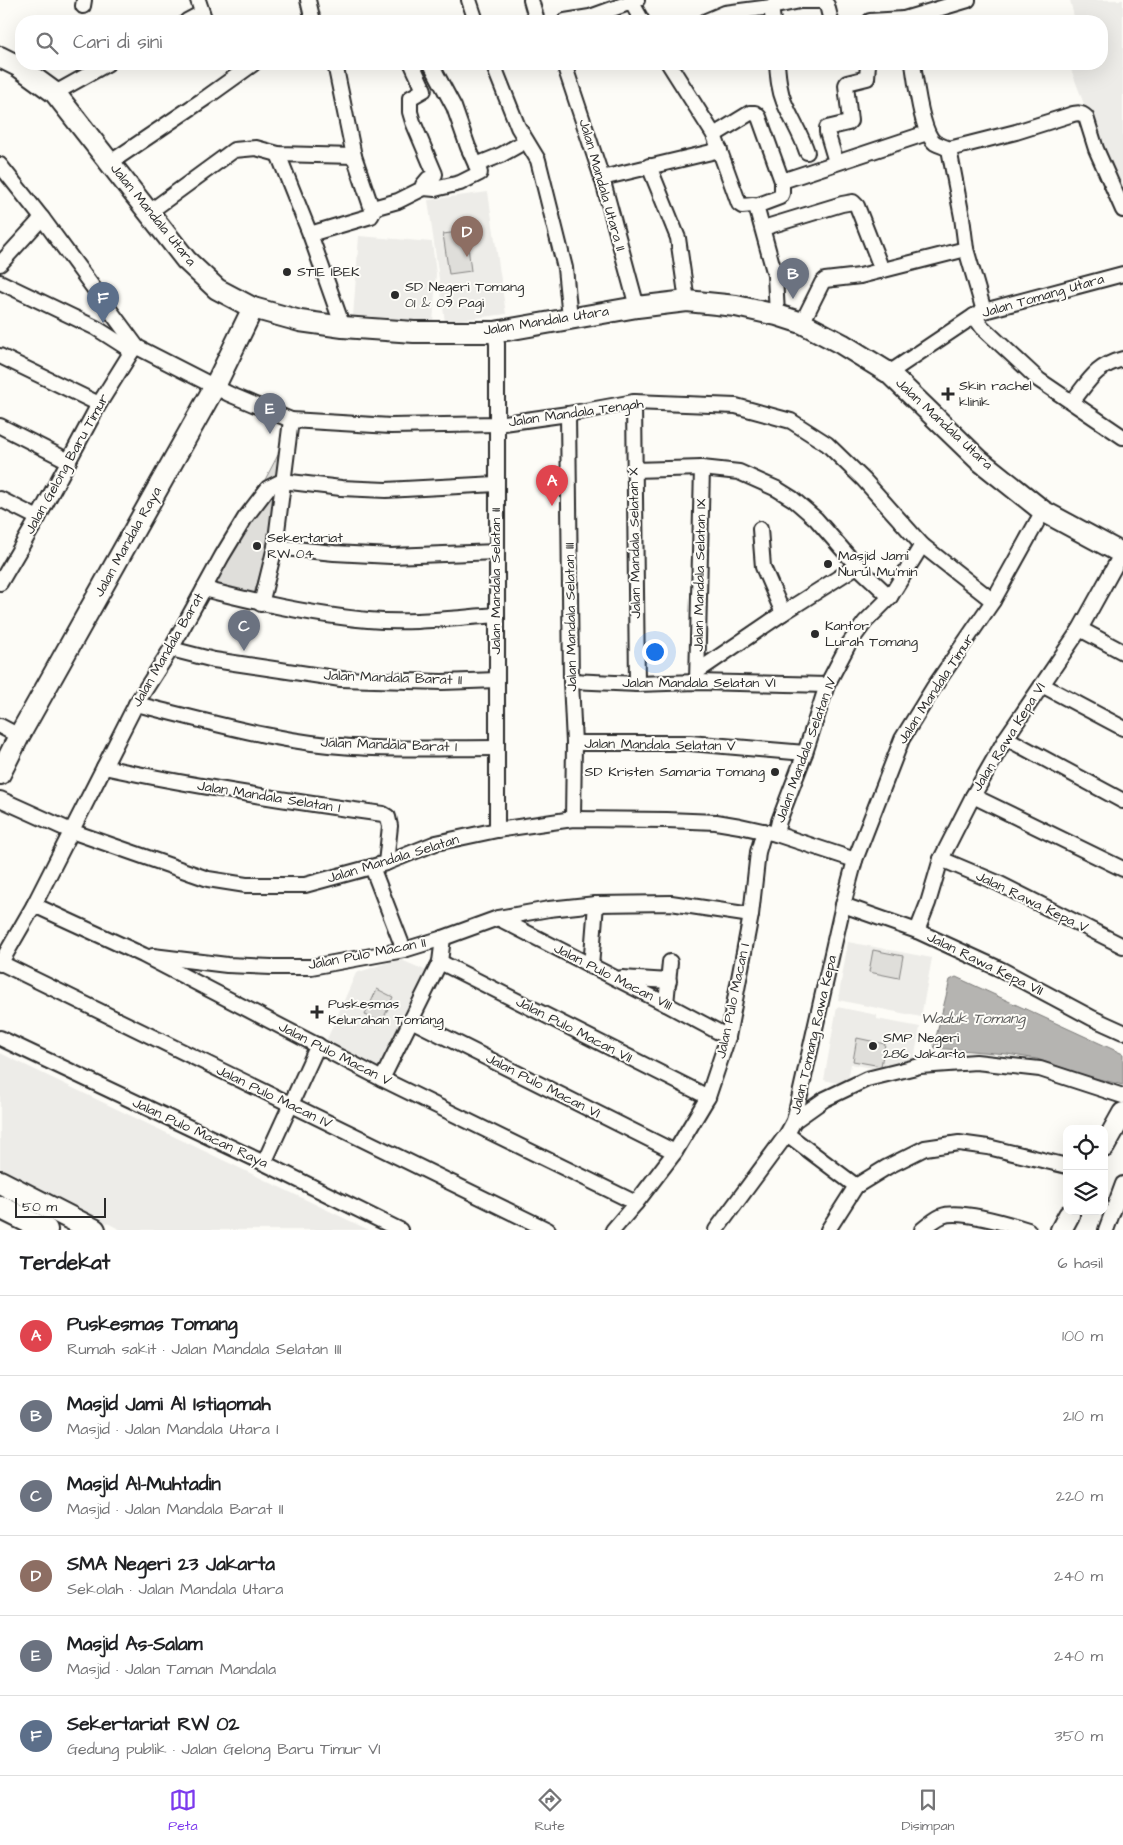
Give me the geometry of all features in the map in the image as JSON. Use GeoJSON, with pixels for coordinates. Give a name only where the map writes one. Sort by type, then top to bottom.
{"type":"FeatureCollection","features":[{"type":"Feature","properties":{"kind":"main road"},"geometry":{"type":"LineString","coordinates":[[0,1182],[94,1230]]}},
{"type":"Feature","properties":{"kind":"main road"},"geometry":{"type":"LineString","coordinates":[[0,1207],[46,1230]]}},
{"type":"Feature","properties":{"kind":"street"},"geometry":{"type":"LineString","coordinates":[[308,0],[312,15]]}},
{"type":"Feature","properties":{"kind":"street"},"geometry":{"type":"LineString","coordinates":[[469,0],[474,15]]}},
{"type":"Feature","properties":{"kind":"street"},"geometry":{"type":"LineString","coordinates":[[531,0],[535,15]]}},
{"type":"Feature","properties":{"kind":"street"},"geometry":{"type":"LineString","coordinates":[[720,15],[771,7],[800,0],[819,0],[826,2],[829,15]]}},
{"type":"Feature","properties":{"kind":"street"},"geometry":{"type":"LineString","coordinates":[[913,15],[934,4],[968,0]]}},
{"type":"Feature","properties":{"kind":"street"},"geometry":{"type":"LineString","coordinates":[[596,15],[634,2],[639,15]]}},
{"type":"Feature","properties":{"kind":"street"},"geometry":{"type":"LineString","coordinates":[[771,7],[772,15]]}},
{"type":"Feature","properties":{"kind":"street","name":"Jalan Mandala Utara"},"geometry":{"type":"LineString","coordinates":[[0,57],[15,64]]}},
{"type":"Feature","properties":{"kind":"street","name":"Jalan Mandala Utara"},"geometry":{"type":"LineString","coordinates":[[23,70],[55,93],[186,260],[217,289],[253,308],[300,320],[414,332],[495,332],[637,307],[687,301],[736,306],[777,314],[802,323],[842,344],[890,373],[980,460],[1043,511],[1123,554]]}},
{"type":"Feature","properties":{"kind":"street"},"geometry":{"type":"LineString","coordinates":[[55,93],[96,70]]}},
{"type":"Feature","properties":{"kind":"street"},"geometry":{"type":"LineString","coordinates":[[111,162],[245,70]]}},
{"type":"Feature","properties":{"kind":"street"},"geometry":{"type":"LineString","coordinates":[[310,234],[371,216],[374,212],[354,156],[336,70]]}},
{"type":"Feature","properties":{"kind":"street"},"geometry":{"type":"LineString","coordinates":[[415,70],[424,90],[410,98],[410,112],[435,174],[434,177],[428,179],[423,185],[424,188]]}},
{"type":"Feature","properties":{"kind":"street"},"geometry":{"type":"LineString","coordinates":[[373,208],[398,201],[424,188],[435,188],[460,183],[480,172],[468,147],[454,107],[434,70]]}},
{"type":"Feature","properties":{"kind":"street"},"geometry":{"type":"LineString","coordinates":[[495,70],[518,127],[538,160],[565,268],[570,318]]}},
{"type":"Feature","properties":{"kind":"street","name":"Jalan Mandala Utara II"},"geometry":{"type":"LineString","coordinates":[[566,70],[602,178],[637,307]]}},
{"type":"Feature","properties":{"kind":"street"},"geometry":{"type":"LineString","coordinates":[[673,70],[714,135],[739,204],[742,206],[756,206],[781,196],[782,181],[758,116],[755,113],[750,113],[714,135]]}},
{"type":"Feature","properties":{"kind":"street"},"geometry":{"type":"LineString","coordinates":[[778,70],[784,100],[807,152]]}},
{"type":"Feature","properties":{"kind":"street"},"geometry":{"type":"LineString","coordinates":[[836,162],[827,128],[850,121],[847,83],[867,78],[868,70]]}},
{"type":"Feature","properties":{"kind":"street"},"geometry":{"type":"LineString","coordinates":[[915,70],[920,105],[927,133],[935,142],[949,149],[1079,113],[1086,117],[1096,149],[1123,210]]}},
{"type":"Feature","properties":{"kind":"street"},"geometry":{"type":"LineString","coordinates":[[782,181],[927,133]]}},
{"type":"Feature","properties":{"kind":"street"},"geometry":{"type":"LineString","coordinates":[[476,166],[526,141]]}},
{"type":"Feature","properties":{"kind":"street"},"geometry":{"type":"LineString","coordinates":[[148,213],[234,150],[256,148],[278,154],[354,156]]}},
{"type":"Feature","properties":{"kind":"street"},"geometry":{"type":"LineString","coordinates":[[949,149],[966,249],[982,327],[1039,380],[1123,437]]}},
{"type":"Feature","properties":{"kind":"street"},"geometry":{"type":"LineString","coordinates":[[602,178],[720,150]]}},
{"type":"Feature","properties":{"kind":"street"},"geometry":{"type":"LineString","coordinates":[[278,154],[310,234],[343,326]]}},
{"type":"Feature","properties":{"kind":"street"},"geometry":{"type":"LineString","coordinates":[[0,165],[42,218],[134,349]]}},
{"type":"Feature","properties":{"kind":"street"},"geometry":{"type":"LineString","coordinates":[[649,166],[678,238],[687,301]]}},
{"type":"Feature","properties":{"kind":"street"},"geometry":{"type":"LineString","coordinates":[[763,228],[853,202],[857,206],[882,270]]}},
{"type":"Feature","properties":{"kind":"street"},"geometry":{"type":"LineString","coordinates":[[756,206],[775,275],[777,314]]}},
{"type":"Feature","properties":{"kind":"street"},"geometry":{"type":"LineString","coordinates":[[0,264],[42,218]]}},
{"type":"Feature","properties":{"kind":"street"},"geometry":{"type":"LineString","coordinates":[[802,323],[822,282],[825,280],[860,276],[966,249]]}},
{"type":"Feature","properties":{"kind":"street","name":"Jalan Tomang Utara"},"geometry":{"type":"LineString","coordinates":[[890,373],[979,313],[1123,274]]}},
{"type":"Feature","properties":{"kind":"street","name":"Jalan Mandala Tengah"},"geometry":{"type":"LineString","coordinates":[[0,282],[201,381],[291,420],[391,426],[497,424],[634,402],[736,406],[790,421],[827,444],[864,480],[922,545],[993,602]]}},
{"type":"Feature","properties":{"kind":"street","name":"Jalan Mandala Raya"},"geometry":{"type":"LineString","coordinates":[[0,774],[19,736],[215,386],[253,308]]}},
{"type":"Feature","properties":{"kind":"street","name":"Jalan Mandala Selatan II"},"geometry":{"type":"LineString","coordinates":[[495,332],[497,344],[497,830]]}},
{"type":"Feature","properties":{"kind":"street","name":"Jalan Gelong Baru Timur"},"geometry":{"type":"LineString","coordinates":[[0,583],[4,568],[38,518],[99,404],[134,349]]}},
{"type":"Feature","properties":{"kind":"street"},"geometry":{"type":"LineString","coordinates":[[0,356],[99,404]]}},
{"type":"Feature","properties":{"kind":"street"},"geometry":{"type":"LineString","coordinates":[[1072,402],[1097,371],[1111,363],[1123,360]]}},
{"type":"Feature","properties":{"kind":"street","name":"Jalan Mandala Selatan X"},"geometry":{"type":"LineString","coordinates":[[634,402],[636,684]]}},
{"type":"Feature","properties":{"kind":"street","name":"Jalan Mandala Selatan III"},"geometry":{"type":"LineString","coordinates":[[568,414],[571,681],[574,743],[573,819]]}},
{"type":"Feature","properties":{"kind":"street"},"geometry":{"type":"LineString","coordinates":[[261,604],[275,546],[291,420]]}},
{"type":"Feature","properties":{"kind":"street"},"geometry":{"type":"LineString","coordinates":[[0,426],[69,461]]}},
{"type":"Feature","properties":{"kind":"street"},"geometry":{"type":"LineString","coordinates":[[634,470],[702,468],[739,472],[777,488],[816,519],[857,566],[890,597]]}},
{"type":"Feature","properties":{"kind":"street","name":"Jalan Mandala Selatan IX"},"geometry":{"type":"LineString","coordinates":[[698,676],[702,468]]}},
{"type":"Feature","properties":{"kind":"street"},"geometry":{"type":"LineString","coordinates":[[282,481],[341,488],[386,490],[496,484]]}},
{"type":"Feature","properties":{"kind":"street","name":"Jalan Mandala Barat"},"geometry":{"type":"LineString","coordinates":[[0,964],[34,905],[136,704],[171,649],[240,526],[264,492],[273,484],[282,481]]}},
{"type":"Feature","properties":{"kind":"street"},"geometry":{"type":"LineString","coordinates":[[0,499],[38,518]]}},
{"type":"Feature","properties":{"kind":"street","name":"Jalan Mandala Timur"},"geometry":{"type":"LineString","coordinates":[[843,905],[855,860],[902,739],[934,687],[993,602],[1043,511]]}},
{"type":"Feature","properties":{"kind":"street"},"geometry":{"type":"LineString","coordinates":[[760,528],[763,567],[783,613]]}},
{"type":"Feature","properties":{"kind":"street","name":"Jalan Mandala Selatan IV"},"geometry":{"type":"LineString","coordinates":[[770,832],[779,821],[805,753],[827,685],[848,646],[865,622],[890,597],[922,545]]}},
{"type":"Feature","properties":{"kind":"street"},"geometry":{"type":"LineString","coordinates":[[275,546],[334,553],[391,556],[497,552]]}},
{"type":"Feature","properties":{"kind":"street","name":"Jalan Rawa Kepa VI"},"geometry":{"type":"LineString","coordinates":[[917,931],[928,903],[941,859],[973,796],[1006,738],[1080,629],[1123,554]]}},
{"type":"Feature","properties":{"kind":"street"},"geometry":{"type":"LineString","coordinates":[[698,676],[783,613],[857,566]]}},
{"type":"Feature","properties":{"kind":"street"},"geometry":{"type":"LineString","coordinates":[[204,589],[261,604],[369,620],[426,621],[497,615]]}},
{"type":"Feature","properties":{"kind":"street"},"geometry":{"type":"LineString","coordinates":[[1080,629],[1123,652]]}},
{"type":"Feature","properties":{"kind":"street","name":"Jalan Mandala Barat II"},"geometry":{"type":"LineString","coordinates":[[171,649],[214,660],[341,679],[442,682],[497,680]]}},
{"type":"Feature","properties":{"kind":"street","name":"Jalan Mandala Selatan VI"},"geometry":{"type":"LineString","coordinates":[[571,681],[636,684],[698,676],[827,685]]}},
{"type":"Feature","properties":{"kind":"street"},"geometry":{"type":"LineString","coordinates":[[1042,685],[1123,728]]}},
{"type":"Feature","properties":{"kind":"street","name":"Jalan Mandala Barat I"},"geometry":{"type":"LineString","coordinates":[[136,704],[265,736],[316,743],[352,747],[497,748]]}},
{"type":"Feature","properties":{"kind":"street"},"geometry":{"type":"LineString","coordinates":[[0,726],[19,736]]}},
{"type":"Feature","properties":{"kind":"street"},"geometry":{"type":"LineString","coordinates":[[1006,738],[1123,801]]}},
{"type":"Feature","properties":{"kind":"street","name":"Jalan Mandala Selatan V"},"geometry":{"type":"LineString","coordinates":[[574,743],[690,743],[805,753]]}},
{"type":"Feature","properties":{"kind":"street","name":"Jalan Mandala Selatan I"},"geometry":{"type":"LineString","coordinates":[[104,767],[218,790],[383,814],[388,817],[390,826],[386,862]]}},
{"type":"Feature","properties":{"kind":"street"},"geometry":{"type":"LineString","coordinates":[[973,796],[1123,870]]}},
{"type":"Feature","properties":{"kind":"street","name":"Jalan Mandala Selatan"},"geometry":{"type":"LineString","coordinates":[[0,799],[71,831],[208,879],[246,885],[305,884],[372,867],[436,843],[497,830],[573,819],[716,822],[770,832],[855,860]]}},
{"type":"Feature","properties":{"kind":"street","name":"Jalan Pulo Macan I"},"geometry":{"type":"LineString","coordinates":[[613,1230],[675,1152],[708,1097],[728,1037],[751,915],[758,853],[770,832]]}},
{"type":"Feature","properties":{"kind":"street","name":"Jalan Rawa Kepa V"},"geometry":{"type":"LineString","coordinates":[[941,859],[998,883],[1123,946]]}},
{"type":"Feature","properties":{"kind":"street"},"geometry":{"type":"LineString","coordinates":[[372,867],[404,950]]}},
{"type":"Feature","properties":{"kind":"street","name":"Jalan Pulo Macan II"},"geometry":{"type":"LineString","coordinates":[[143,954],[227,965],[311,967],[404,950],[498,918],[549,909],[596,904],[670,903],[751,915]]}},
{"type":"Feature","properties":{"kind":"street"},"geometry":{"type":"LineString","coordinates":[[591,967],[596,904]]}},
{"type":"Feature","properties":{"kind":"street","name":"Jalan Pulo Macan V"},"geometry":{"type":"LineString","coordinates":[[34,905],[143,954],[382,1079],[636,1203]]}},
{"type":"Feature","properties":{"kind":"street","name":"Jalan Rawa Kepa VII"},"geometry":{"type":"LineString","coordinates":[[843,905],[917,931],[1002,970],[1092,1018],[1123,1032]]}},
{"type":"Feature","properties":{"kind":"street","name":"Jalan Tomang Rawa Kepa"},"geometry":{"type":"LineString","coordinates":[[716,1230],[787,1134],[794,1121],[843,905]]}},
{"type":"Feature","properties":{"kind":"street","name":"Jalan Pulo Macan VIII"},"geometry":{"type":"LineString","coordinates":[[498,918],[728,1037]]}},
{"type":"Feature","properties":{"kind":"street"},"geometry":{"type":"LineString","coordinates":[[382,1079],[440,962],[443,938]]}},
{"type":"Feature","properties":{"kind":"street","name":"Jalan Pulo Macan VII"},"geometry":{"type":"LineString","coordinates":[[440,962],[708,1097]]}},
{"type":"Feature","properties":{"kind":"street"},"geometry":{"type":"LineString","coordinates":[[666,1004],[670,962]]}},
{"type":"Feature","properties":{"kind":"street","name":"Jalan Pulo Macan IV"},"geometry":{"type":"LineString","coordinates":[[0,964],[548,1230]]}},
{"type":"Feature","properties":{"kind":"street"},"geometry":{"type":"LineString","coordinates":[[613,978],[669,981]]}},
{"type":"Feature","properties":{"kind":"street","name":"Jalan Pulo Macan VI"},"geometry":{"type":"LineString","coordinates":[[411,1020],[675,1152]]}},
{"type":"Feature","properties":{"kind":"street","name":"Jalan Pulo Macan Raya"},"geometry":{"type":"LineString","coordinates":[[0,1038],[264,1163],[400,1230]]}},
{"type":"Feature","properties":{"kind":"street"},"geometry":{"type":"LineString","coordinates":[[264,1163],[318,1045]]}},
{"type":"Feature","properties":{"kind":"street"},"geometry":{"type":"LineString","coordinates":[[794,1121],[826,1098],[867,1079],[920,1066],[976,1062],[1040,1069],[1123,1096]]}},
{"type":"Feature","properties":{"kind":"street"},"geometry":{"type":"LineString","coordinates":[[1108,1140],[1123,1113]]}},
{"type":"Feature","properties":{"kind":"street"},"geometry":{"type":"LineString","coordinates":[[787,1134],[856,1186]]}},
{"type":"Feature","properties":{"kind":"street"},"geometry":{"type":"LineString","coordinates":[[828,1230],[856,1186],[887,1167],[925,1148],[959,1143],[988,1147],[1063,1165]]}},
{"type":"Feature","properties":{"kind":"street"},"geometry":{"type":"LineString","coordinates":[[1106,1230],[1123,1184]]}},
{"type":"Feature","properties":{"kind":"street"},"geometry":{"type":"LineString","coordinates":[[922,1230],[943,1216],[969,1216],[990,1219],[1028,1230]]}},
{"type":"Feature","properties":{"kind":"shaded area"},"geometry":{"type":"Polygon","coordinates":[[[1070,0],[1123,0],[1123,185],[1115,187],[1071,70],[1108,70],[1108,15],[1074,15],[1070,0]]]}},
{"type":"Feature","properties":{"kind":"shaded area"},"geometry":{"type":"Polygon","coordinates":[[[488,192],[506,314],[445,322],[428,200],[488,192]]]}},
{"type":"Feature","properties":{"kind":"shaded area"},"geometry":{"type":"Polygon","coordinates":[[[466,231],[471,271],[449,274],[443,234],[466,231]]]}},
{"type":"Feature","properties":{"kind":"shaded area","name":"SD Negeri Tomang 01 & 09 Pagi"},"geometry":{"type":"Polygon","coordinates":[[[359,236],[432,242],[436,274],[433,324],[353,317],[359,236]]]}},
{"type":"Feature","properties":{"kind":"shaded area"},"geometry":{"type":"Polygon","coordinates":[[[278,455],[276,493],[267,552],[252,600],[211,583],[278,455]]]}},
{"type":"Feature","properties":{"kind":"shaded area"},"geometry":{"type":"Polygon","coordinates":[[[848,942],[932,958],[921,1017],[838,1000],[848,942]]]}},
{"type":"Feature","properties":{"kind":"shaded area"},"geometry":{"type":"Polygon","coordinates":[[[873,950],[903,956],[899,978],[869,972],[873,950]]]}},
{"type":"Feature","properties":{"kind":"shaded area"},"geometry":{"type":"Polygon","coordinates":[[[399,959],[427,971],[381,1072],[324,1046],[356,973],[399,959]]]}},
{"type":"Feature","properties":{"kind":"shaded area"},"geometry":{"type":"Polygon","coordinates":[[[377,989],[393,997],[382,1022],[365,1015],[377,989]]]}},
{"type":"Feature","properties":{"kind":"shaded area","name":"SMP Negeri 286 Jakarta"},"geometry":{"type":"Polygon","coordinates":[[[837,1007],[877,1015],[877,1019],[920,1027],[913,1066],[882,1070],[851,1064],[847,1085],[824,1080],[837,1007]]]}},
{"type":"Feature","properties":{"kind":"shaded area"},"geometry":{"type":"Polygon","coordinates":[[[857,1038],[885,1044],[881,1066],[853,1061],[857,1038]]]}},
{"type":"Feature","properties":{"kind":"shaded area"},"geometry":{"type":"Polygon","coordinates":[[[0,1053],[369,1230],[121,1230],[0,1168],[0,1053]]]}},
{"type":"Feature","properties":{"kind":"water","name":"Waduk Tomang"},"geometry":{"type":"Polygon","coordinates":[[[956,977],[1123,1054],[1123,1085],[1083,1075],[1037,1059],[1007,1054],[935,1048],[934,1045],[950,980],[956,977]]]}},
{"type":"Feature","properties":{"kind":"place","name":"SMA Negeri 23 Jakarta"},"geometry":{"type":"Point","coordinates":[467,257]}},
{"type":"Feature","properties":{"kind":"place","name":"STIE IBEK"},"geometry":{"type":"Point","coordinates":[287,272]}},
{"type":"Feature","properties":{"kind":"place","name":"SD Negeri Tomang 01 & 09 Pagi"},"geometry":{"type":"Point","coordinates":[395,295]}},
{"type":"Feature","properties":{"kind":"place","name":"Masjid Jami Al Istiqomah"},"geometry":{"type":"Point","coordinates":[793,299]}},
{"type":"Feature","properties":{"kind":"place","name":"Sekertariat RW 02"},"geometry":{"type":"Point","coordinates":[103,323]}},
{"type":"Feature","properties":{"kind":"place","name":"Skin rachel klinik"},"geometry":{"type":"Point","coordinates":[948,394]}},
{"type":"Feature","properties":{"kind":"place","name":"Masjid As-Salam"},"geometry":{"type":"Point","coordinates":[270,434]}},
{"type":"Feature","properties":{"kind":"place","name":"Puskesmas Tomang"},"geometry":{"type":"Point","coordinates":[552,506]}},
{"type":"Feature","properties":{"kind":"place","name":"Sekertariat RW 04"},"geometry":{"type":"Point","coordinates":[257,546]}},
{"type":"Feature","properties":{"kind":"place","name":"Masjid Jami Nurul Mu'min"},"geometry":{"type":"Point","coordinates":[828,564]}},
{"type":"Feature","properties":{"kind":"place","name":"Kantor Lurah Tomang"},"geometry":{"type":"Point","coordinates":[815,634]}},
{"type":"Feature","properties":{"kind":"place","name":"Masjid Al-Muhtadin"},"geometry":{"type":"Point","coordinates":[244,651]}},
{"type":"Feature","properties":{"kind":"place","name":"SD Kristen Samaria Tomang"},"geometry":{"type":"Point","coordinates":[775,772]}},
{"type":"Feature","properties":{"kind":"place","name":"Puskesmas Kelurahan Tomang"},"geometry":{"type":"Point","coordinates":[317,1012]}},
{"type":"Feature","properties":{"kind":"place","name":"SMP Negeri 286 Jakarta"},"geometry":{"type":"Point","coordinates":[873,1046]}}]}
